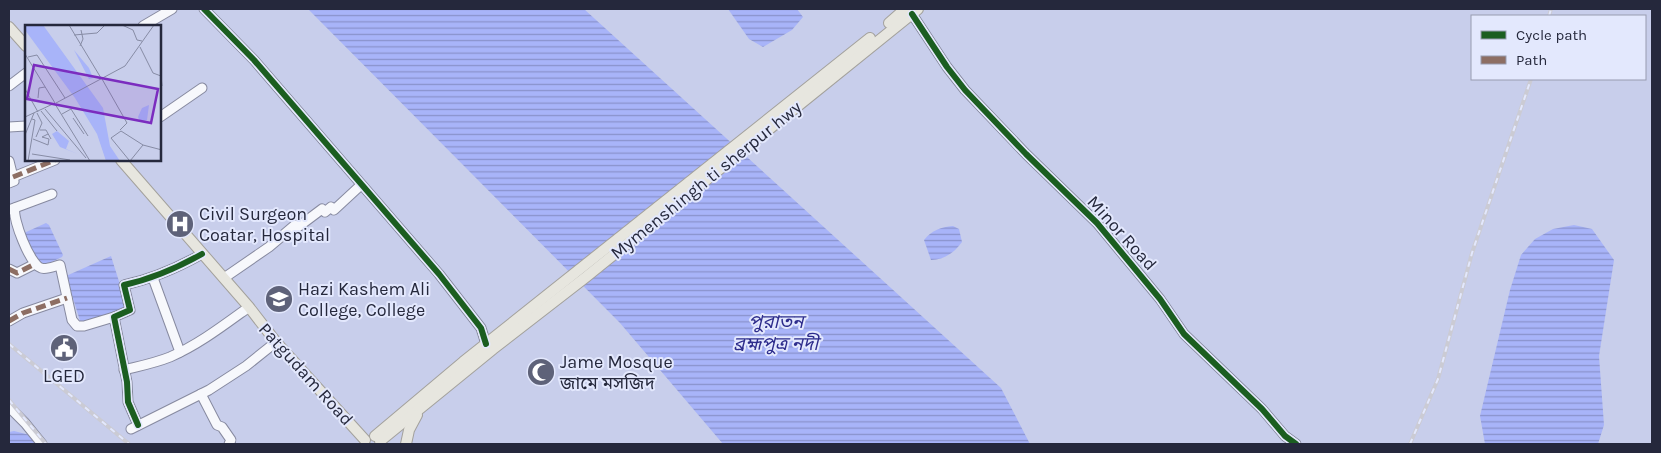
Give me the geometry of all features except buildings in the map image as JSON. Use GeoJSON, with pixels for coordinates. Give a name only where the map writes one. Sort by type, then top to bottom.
{"type":"FeatureCollection","features":[{"type":"Feature","properties":{"kind":"main road","name":"Mymenshingh ti sherpur hwy"},"geometry":{"type":"LineString","coordinates":[[489,345],[912,10]]}},
{"type":"Feature","properties":{"kind":"main road"},"geometry":{"type":"LineString","coordinates":[[9,27],[25,45]]}},
{"type":"Feature","properties":{"kind":"main road","name":"Patgudam Road"},"geometry":{"type":"LineString","coordinates":[[122,161],[249,307],[276,342],[373,440]]}},
{"type":"Feature","properties":{"kind":"main road","name":"Patgudam Road"},"geometry":{"type":"LineString","coordinates":[[249,307],[260,316],[373,440]]}},
{"type":"Feature","properties":{"kind":"main road"},"geometry":{"type":"LineString","coordinates":[[373,440],[420,410],[489,345]]}},
{"type":"Feature","properties":{"kind":"main road"},"geometry":{"type":"LineString","coordinates":[[373,440],[489,345]]}},
{"type":"Feature","properties":{"kind":"main road"},"geometry":{"type":"LineString","coordinates":[[406,444],[409,430],[420,410]]}},
{"type":"Feature","properties":{"kind":"street"},"geometry":{"type":"LineString","coordinates":[[145,25],[172,9]]}},
{"type":"Feature","properties":{"kind":"street"},"geometry":{"type":"LineString","coordinates":[[204,9],[254,60],[445,282],[481,328],[489,345]]}},
{"type":"Feature","properties":{"kind":"street","name":"Minor Road"},"geometry":{"type":"LineString","coordinates":[[912,10],[947,67],[965,90],[1026,154],[1097,223],[1160,299],[1184,334],[1262,409],[1285,436],[1296,444]]}},
{"type":"Feature","properties":{"kind":"street"},"geometry":{"type":"LineString","coordinates":[[9,86],[22,80]]}},
{"type":"Feature","properties":{"kind":"street"},"geometry":{"type":"LineString","coordinates":[[161,117],[202,88]]}},
{"type":"Feature","properties":{"kind":"street"},"geometry":{"type":"LineString","coordinates":[[9,127],[25,126]]}},
{"type":"Feature","properties":{"kind":"street"},"geometry":{"type":"LineString","coordinates":[[9,161],[11,180],[52,161]]}},
{"type":"Feature","properties":{"kind":"street"},"geometry":{"type":"LineString","coordinates":[[224,278],[269,247],[295,225],[298,228],[322,209],[325,212],[331,207],[334,210],[361,185]]}},
{"type":"Feature","properties":{"kind":"street"},"geometry":{"type":"LineString","coordinates":[[52,194],[12,209],[17,225],[35,264],[43,269],[60,265],[72,320],[77,326],[84,326],[114,317],[130,310],[124,285],[153,278],[202,254]]}},
{"type":"Feature","properties":{"kind":"street"},"geometry":{"type":"LineString","coordinates":[[9,269],[17,272],[35,264]]}},
{"type":"Feature","properties":{"kind":"street"},"geometry":{"type":"LineString","coordinates":[[153,278],[180,352]]}},
{"type":"Feature","properties":{"kind":"street"},"geometry":{"type":"LineString","coordinates":[[9,321],[23,313],[67,298]]}},
{"type":"Feature","properties":{"kind":"street"},"geometry":{"type":"LineString","coordinates":[[124,370],[154,363],[180,352],[249,307]]}},
{"type":"Feature","properties":{"kind":"street"},"geometry":{"type":"LineString","coordinates":[[114,317],[128,402],[135,427],[201,394],[246,366],[276,342]]}},
{"type":"Feature","properties":{"kind":"street"},"geometry":{"type":"LineString","coordinates":[[201,394],[217,425],[222,427],[231,440],[229,444]]}},
{"type":"Feature","properties":{"kind":"street"},"geometry":{"type":"LineString","coordinates":[[9,407],[25,422],[42,444]]}},
{"type":"Feature","properties":{"kind":"water","name":"পুরাতন ব্রহ্মপুত্র নদী"},"geometry":{"type":"Polygon","coordinates":[[[308,9],[584,9],[1001,388],[1030,444],[723,444],[620,323],[308,9]]]}},
{"type":"Feature","properties":{"kind":"water"},"geometry":{"type":"Polygon","coordinates":[[[728,9],[797,9],[803,17],[792,30],[763,47],[749,39],[728,9]]]}},
{"type":"Feature","properties":{"kind":"water"},"geometry":{"type":"Polygon","coordinates":[[[46,223],[49,225],[63,255],[45,265],[37,263],[24,233],[46,223]]]}},
{"type":"Feature","properties":{"kind":"water"},"geometry":{"type":"Polygon","coordinates":[[[1574,225],[1592,229],[1614,260],[1599,356],[1604,425],[1598,444],[1485,444],[1480,416],[1510,290],[1521,255],[1535,239],[1553,229],[1574,225]]]}},
{"type":"Feature","properties":{"kind":"water"},"geometry":{"type":"Polygon","coordinates":[[[953,226],[959,229],[962,242],[949,255],[931,260],[924,240],[937,230],[953,226]]]}},
{"type":"Feature","properties":{"kind":"water"},"geometry":{"type":"Polygon","coordinates":[[[111,256],[128,310],[81,324],[66,276],[111,256]]]}},
{"type":"Feature","properties":{"kind":"water"},"geometry":{"type":"Polygon","coordinates":[[[14,431],[30,435],[34,440],[34,444],[9,444],[9,432],[14,431]]]}},
{"type":"Feature","properties":{"kind":"railway"},"geometry":{"type":"LineString","coordinates":[[1549,15],[1551,9]]}},
{"type":"Feature","properties":{"kind":"railway"},"geometry":{"type":"LineString","coordinates":[[1410,444],[1438,379],[1472,253],[1531,80]]}},
{"type":"Feature","properties":{"kind":"railway"},"geometry":{"type":"LineString","coordinates":[[9,344],[129,444]]}},
{"type":"Feature","properties":{"kind":"railway"},"geometry":{"type":"LineString","coordinates":[[9,400],[46,444]]}},
{"type":"Feature","properties":{"kind":"marked path"},"geometry":{"type":"LineString","coordinates":[[13,177],[53,161]]}},
{"type":"Feature","properties":{"kind":"marked path"},"geometry":{"type":"LineString","coordinates":[[9,269],[17,273],[35,264]]}},
{"type":"Feature","properties":{"kind":"marked path"},"geometry":{"type":"LineString","coordinates":[[9,321],[23,313],[67,298]]}},
{"type":"Feature","properties":{"kind":"cycle path"},"geometry":{"type":"LineString","coordinates":[[204,9],[254,60],[439,274],[481,328],[486,344]]}},
{"type":"Feature","properties":{"kind":"cycle path"},"geometry":{"type":"LineString","coordinates":[[912,14],[947,67],[965,90],[1026,154],[1097,223],[1160,299],[1184,334],[1262,409],[1285,436],[1296,444]]}},
{"type":"Feature","properties":{"kind":"cycle path"},"geometry":{"type":"LineString","coordinates":[[138,425],[128,402],[127,382],[114,317],[130,310],[124,285],[144,280],[202,254]]}},
{"type":"Feature","properties":{"kind":"place","name":"Civil Surgeon Coatar, Hospital"},"geometry":{"type":"Point","coordinates":[180,224]}},
{"type":"Feature","properties":{"kind":"place","name":"Hazi Kashem Ali College, College"},"geometry":{"type":"Point","coordinates":[279,299]}},
{"type":"Feature","properties":{"kind":"place","name":"LGED"},"geometry":{"type":"Point","coordinates":[64,348]}},
{"type":"Feature","properties":{"kind":"place","name":"Jame Mosque জামে মসজিদ"},"geometry":{"type":"Point","coordinates":[541,372]}}]}
